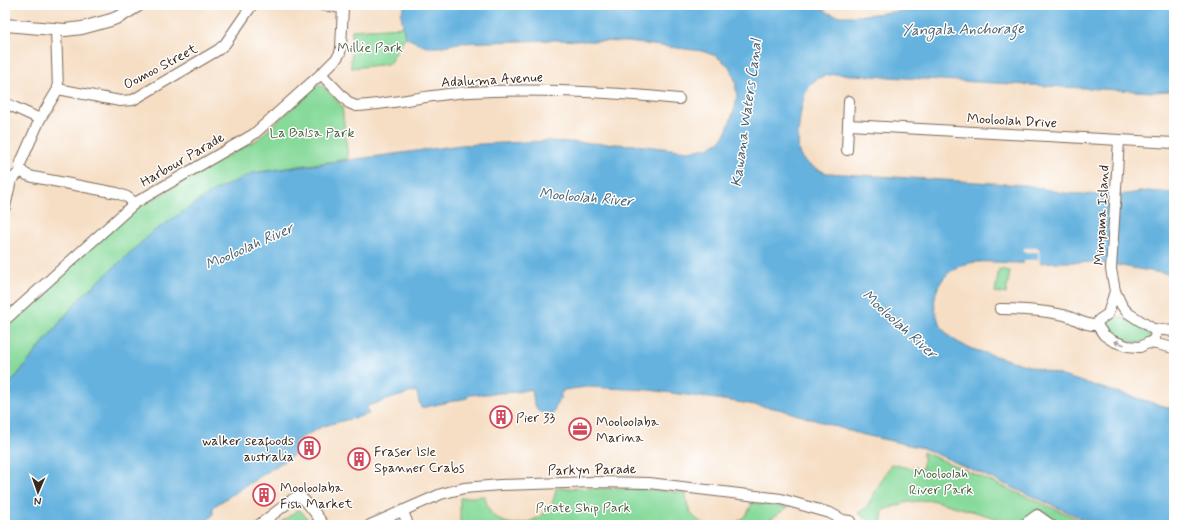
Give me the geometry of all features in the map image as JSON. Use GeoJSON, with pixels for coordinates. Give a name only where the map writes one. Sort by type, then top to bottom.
{"type":"FeatureCollection","features":[{"type":"Feature","properties":{"kind":"main road"},"geometry":{"type":"LineString","coordinates":[[56,29],[106,14],[126,5]]}},
{"type":"Feature","properties":{"kind":"main road"},"geometry":{"type":"LineString","coordinates":[[7,25],[73,30],[90,27],[121,16],[139,5]]}},
{"type":"Feature","properties":{"kind":"street","name":"Oomoo Street"},"geometry":{"type":"LineString","coordinates":[[58,89],[120,101],[133,100],[218,50],[225,44],[252,5]]}},
{"type":"Feature","properties":{"kind":"street"},"geometry":{"type":"LineString","coordinates":[[322,5],[345,7]]}},
{"type":"Feature","properties":{"kind":"street","name":"Harbour Parade"},"geometry":{"type":"LineString","coordinates":[[5,320],[135,202],[254,134],[321,74],[340,53],[345,7]]}},
{"type":"Feature","properties":{"kind":"street"},"geometry":{"type":"LineString","coordinates":[[56,29],[58,89],[40,119],[20,162],[21,171],[33,177],[117,193],[127,196],[135,202]]}},
{"type":"Feature","properties":{"kind":"street","name":"Adaluma Avenue"},"geometry":{"type":"LineString","coordinates":[[321,74],[349,103],[356,106],[469,92],[550,90],[633,94],[679,99]]}},
{"type":"Feature","properties":{"kind":"street"},"geometry":{"type":"LineString","coordinates":[[847,150],[849,101]]}},
{"type":"Feature","properties":{"kind":"street"},"geometry":{"type":"LineString","coordinates":[[5,103],[40,119]]}},
{"type":"Feature","properties":{"kind":"street","name":"Mooloolah Drive"},"geometry":{"type":"LineString","coordinates":[[849,124],[1174,143]]}},
{"type":"Feature","properties":{"kind":"street","name":"Minyama Island"},"geometry":{"type":"LineString","coordinates":[[1119,140],[1111,269],[1115,291],[1122,306],[1128,313],[1153,329],[1174,331]]}},
{"type":"Feature","properties":{"kind":"street"},"geometry":{"type":"LineString","coordinates":[[5,207],[11,180],[21,171]]}},
{"type":"Feature","properties":{"kind":"street","name":"Minyama Island"},"geometry":{"type":"LineString","coordinates":[[1108,314],[1115,291]]}},
{"type":"Feature","properties":{"kind":"street"},"geometry":{"type":"LineString","coordinates":[[1000,309],[1026,308],[1066,315],[1089,325],[1096,325]]}},
{"type":"Feature","properties":{"kind":"street"},"geometry":{"type":"LineString","coordinates":[[1096,325],[1099,320],[1108,314],[1128,313]]}},
{"type":"Feature","properties":{"kind":"street"},"geometry":{"type":"LineString","coordinates":[[1096,325],[1104,335],[1113,341],[1127,346],[1140,347],[1154,340],[1156,333],[1153,329]]}},
{"type":"Feature","properties":{"kind":"street"},"geometry":{"type":"LineString","coordinates":[[1148,344],[1156,344],[1174,348]]}},
{"type":"Feature","properties":{"kind":"street","name":"Parkyn Parade"},"geometry":{"type":"LineString","coordinates":[[370,525],[441,494],[470,487],[626,482],[649,483],[770,497],[797,502],[832,514],[850,524]]}},
{"type":"Feature","properties":{"kind":"street"},"geometry":{"type":"LineString","coordinates":[[259,525],[293,498],[297,497],[305,501],[324,525]]}},
{"type":"Feature","properties":{"kind":"street","name":"Parkyn Parade"},"geometry":{"type":"LineString","coordinates":[[820,510],[838,525]]}},
{"type":"Feature","properties":{"kind":"street"},"geometry":{"type":"LineString","coordinates":[[404,511],[408,525]]}},
{"type":"Feature","properties":{"kind":"street"},"geometry":{"type":"LineString","coordinates":[[1025,525],[1037,515],[1052,525]]}},
{"type":"Feature","properties":{"kind":"green space","name":"Millie Park"},"geometry":{"type":"Polygon","coordinates":[[[403,27],[405,37],[389,64],[351,68],[352,30],[403,27]]]}},
{"type":"Feature","properties":{"kind":"green space","name":"La Balsa Park"},"geometry":{"type":"Polygon","coordinates":[[[320,85],[324,87],[342,106],[348,159],[253,173],[78,300],[5,390],[5,325],[131,212],[258,139],[315,87],[320,85]]]}},
{"type":"Feature","properties":{"kind":"green space"},"geometry":{"type":"Polygon","coordinates":[[[999,269],[1010,271],[1006,294],[995,292],[999,269]]]}},
{"type":"Feature","properties":{"kind":"green space"},"geometry":{"type":"Polygon","coordinates":[[[1116,316],[1139,325],[1150,334],[1150,339],[1144,343],[1126,341],[1112,336],[1103,327],[1103,320],[1116,316]]]}},
{"type":"Feature","properties":{"kind":"green space","name":"Mooloolah River Park"},"geometry":{"type":"Polygon","coordinates":[[[923,452],[1092,525],[1011,525],[1003,520],[932,500],[908,502],[883,510],[881,525],[876,525],[858,513],[866,508],[891,464],[908,468],[923,468],[923,452]]]}},
{"type":"Feature","properties":{"kind":"green space","name":"Pirate Ship Park"},"geometry":{"type":"Polygon","coordinates":[[[556,488],[642,489],[686,493],[687,504],[691,513],[707,525],[460,525],[460,498],[485,496],[489,510],[498,519],[513,524],[521,524],[536,519],[548,509],[554,499],[556,488]]]}},
{"type":"Feature","properties":{"kind":"green space"},"geometry":{"type":"Polygon","coordinates":[[[752,503],[788,507],[762,525],[730,525],[738,522],[744,517],[752,503]]]}},
{"type":"Feature","properties":{"kind":"green space"},"geometry":{"type":"Polygon","coordinates":[[[299,509],[313,525],[277,525],[299,509]]]}},
{"type":"Feature","properties":{"kind":"water"},"geometry":{"type":"Polygon","coordinates":[[[405,5],[688,5],[707,8],[714,5],[819,5],[828,13],[840,16],[855,16],[958,5],[1174,5],[1174,90],[1153,92],[836,74],[818,78],[806,91],[799,122],[798,143],[801,157],[813,167],[827,173],[1026,185],[1063,193],[1121,195],[1147,191],[1174,193],[1174,275],[1112,264],[1097,263],[975,262],[962,265],[945,276],[938,288],[935,308],[940,324],[947,334],[958,342],[972,349],[1174,409],[1174,525],[1097,525],[923,448],[860,434],[779,409],[649,390],[586,387],[564,390],[560,395],[562,398],[557,403],[553,414],[546,414],[538,411],[534,403],[532,389],[516,392],[469,395],[467,398],[421,408],[416,391],[367,406],[369,414],[323,426],[294,442],[298,452],[213,507],[213,515],[202,525],[5,525],[5,390],[78,300],[154,231],[214,191],[253,173],[461,145],[546,141],[636,145],[689,151],[708,148],[720,141],[725,135],[735,108],[737,96],[735,80],[729,66],[716,56],[702,51],[628,42],[553,40],[458,43],[438,47],[426,47],[405,37],[401,14],[405,5]]]}},
{"type":"Feature","properties":{"kind":"pier"},"geometry":{"type":"Polygon","coordinates":[[[1024,248],[1039,248],[1040,265],[1024,265],[1024,260],[1038,260],[1038,252],[1024,252],[1024,248]]]}},
{"type":"Feature","properties":{"kind":"place","name":"Pier 33"},"geometry":{"type":"Point","coordinates":[501,417]}},
{"type":"Feature","properties":{"kind":"place","name":"Mooloolaba Marina"},"geometry":{"type":"Point","coordinates":[580,429]}},
{"type":"Feature","properties":{"kind":"place","name":"walker seafoods australia"},"geometry":{"type":"Point","coordinates":[309,448]}},
{"type":"Feature","properties":{"kind":"place","name":"Fraser Isle Spanner Crabs"},"geometry":{"type":"Point","coordinates":[359,459]}},
{"type":"Feature","properties":{"kind":"place","name":"Mooloolaba Fish Market"},"geometry":{"type":"Point","coordinates":[264,495]}},
{"type":"Feature","properties":{"kind":"water label","name":"Yangala Anchorage"},"geometry":{"type":"Point","coordinates":[963,29]}},
{"type":"Feature","properties":{"kind":"water label","name":"Kawana Waters Canal"},"geometry":{"type":"Point","coordinates":[746,113]}},
{"type":"Feature","properties":{"kind":"water label","name":"Mooloolah River"},"geometry":{"type":"Point","coordinates":[586,197]}},
{"type":"Feature","properties":{"kind":"water label","name":"Mooloolah River"},"geometry":{"type":"Point","coordinates":[249,246]}},
{"type":"Feature","properties":{"kind":"water label","name":"Mooloolah River"},"geometry":{"type":"Point","coordinates":[900,324]}}]}
